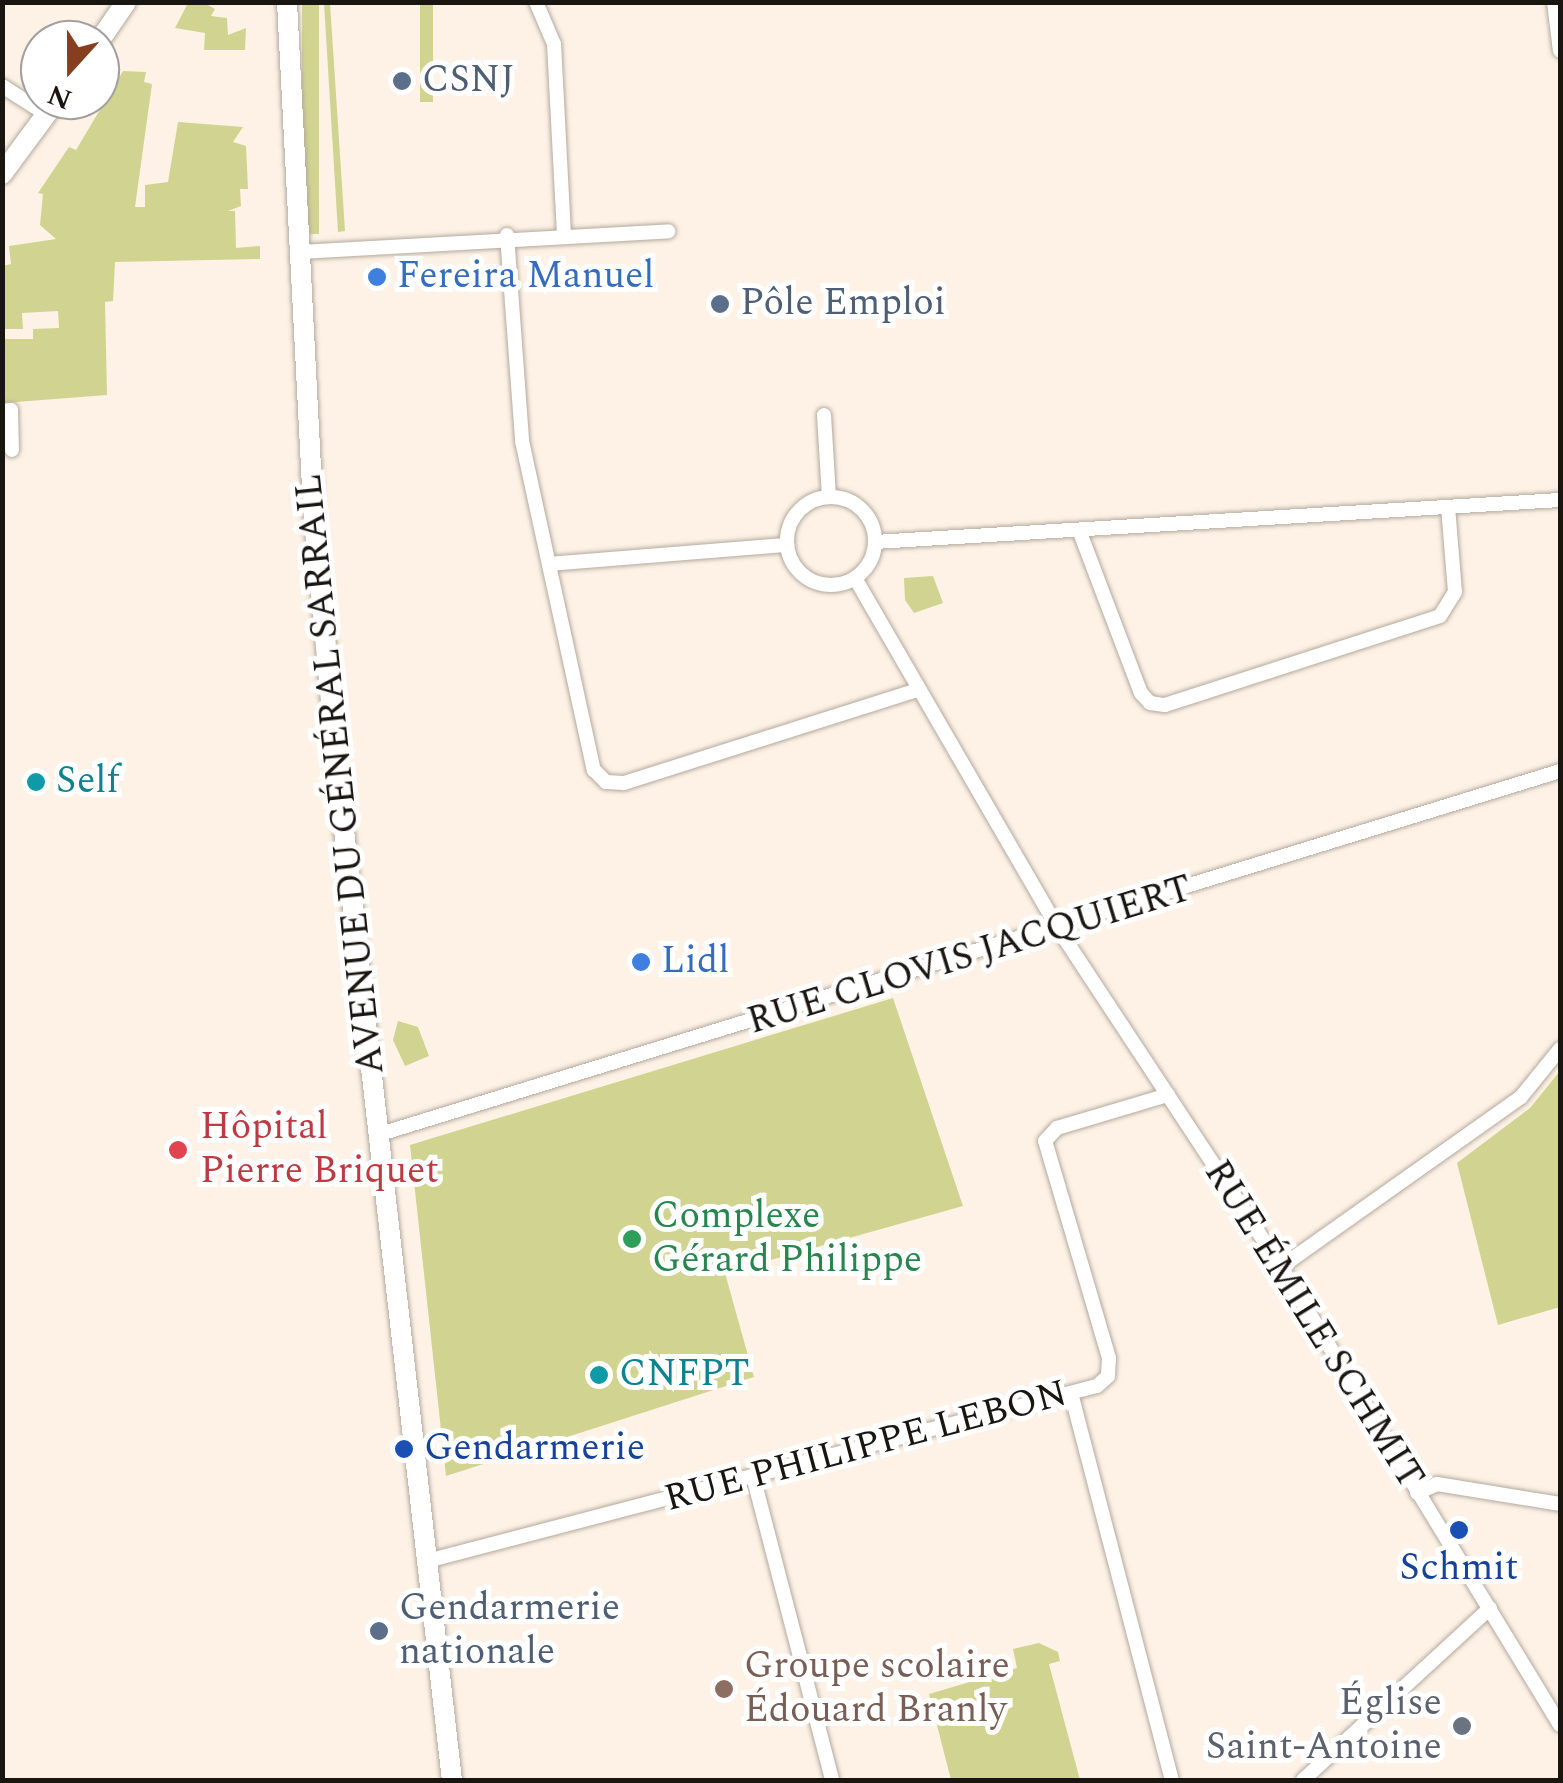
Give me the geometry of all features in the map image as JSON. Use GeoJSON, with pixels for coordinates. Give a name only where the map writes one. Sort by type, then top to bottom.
{"type":"FeatureCollection","features":[{"type":"Feature","properties":{"kind":"main road","name":"AVENUE DU GÉNÉRAL SARRAIL"},"geometry":{"type":"LineString","coordinates":[[287,2],[316,540],[377,1135],[452,1780]]}},
{"type":"Feature","properties":{"kind":"main road"},"geometry":{"type":"LineString","coordinates":[[2,174],[10,149],[38,120]]}},
{"type":"Feature","properties":{"kind":"street"},"geometry":{"type":"LineString","coordinates":[[536,2],[554,44],[564,233]]}},
{"type":"Feature","properties":{"kind":"street"},"geometry":{"type":"LineString","coordinates":[[1554,2],[1560,51]]}},
{"type":"Feature","properties":{"kind":"street"},"geometry":{"type":"LineString","coordinates":[[298,252],[507,235],[668,231]]}},
{"type":"Feature","properties":{"kind":"street"},"geometry":{"type":"LineString","coordinates":[[507,235],[522,441],[594,770],[606,782],[624,783],[917,690]]}},
{"type":"Feature","properties":{"kind":"street"},"geometry":{"type":"LineString","coordinates":[[2,411],[10,410],[12,450]]}},
{"type":"Feature","properties":{"kind":"street"},"geometry":{"type":"LineString","coordinates":[[824,415],[829,497]]}},
{"type":"Feature","properties":{"kind":"street"},"geometry":{"type":"LineString","coordinates":[[829,497],[867,516],[875,542],[855,578],[841,584],[812,581],[791,560],[787,546],[798,512],[829,497]]}},
{"type":"Feature","properties":{"kind":"street"},"geometry":{"type":"LineString","coordinates":[[875,542],[1560,500]]}},
{"type":"Feature","properties":{"kind":"street"},"geometry":{"type":"LineString","coordinates":[[1079,530],[1141,693],[1150,703],[1166,705],[1440,616],[1456,592],[1448,507]]}},
{"type":"Feature","properties":{"kind":"street"},"geometry":{"type":"LineString","coordinates":[[549,564],[787,546]]}},
{"type":"Feature","properties":{"kind":"street","name":"RUE ÉMILE SCHMIT"},"geometry":{"type":"LineString","coordinates":[[855,578],[1059,930],[1282,1266],[1560,1725]]}},
{"type":"Feature","properties":{"kind":"street","name":"RUE CLOVIS JACQUIERT"},"geometry":{"type":"LineString","coordinates":[[377,1135],[1059,930],[1560,771]]}},
{"type":"Feature","properties":{"kind":"street"},"geometry":{"type":"LineString","coordinates":[[1282,1266],[1522,1098],[1560,1049]]}},
{"type":"Feature","properties":{"kind":"street","name":"RUE PHILIPPE LEBON"},"geometry":{"type":"LineString","coordinates":[[426,1561],[1104,1382],[1109,1358],[1045,1141],[1057,1128],[1168,1095]]}},
{"type":"Feature","properties":{"kind":"street"},"geometry":{"type":"LineString","coordinates":[[1071,1393],[1172,1780]]}},
{"type":"Feature","properties":{"kind":"street"},"geometry":{"type":"LineString","coordinates":[[753,1476],[832,1780]]}},
{"type":"Feature","properties":{"kind":"street"},"geometry":{"type":"LineString","coordinates":[[1417,1493],[1437,1484],[1560,1504]]}},
{"type":"Feature","properties":{"kind":"street"},"geometry":{"type":"LineString","coordinates":[[1303,1780],[1490,1608]]}},
{"type":"Feature","properties":{"kind":"green space"},"geometry":{"type":"Polygon","coordinates":[[[188,3],[206,4],[215,9],[211,16],[227,18],[228,35],[246,28],[245,50],[204,50],[205,33],[175,28],[188,3]]]}},
{"type":"Feature","properties":{"kind":"green space"},"geometry":{"type":"Polygon","coordinates":[[[302,3],[319,3],[319,234],[302,234],[302,3]]]}},
{"type":"Feature","properties":{"kind":"green space"},"geometry":{"type":"Polygon","coordinates":[[[324,3],[330,3],[345,231],[338,232],[324,3]]]}},
{"type":"Feature","properties":{"kind":"green space"},"geometry":{"type":"Polygon","coordinates":[[[420,3],[433,3],[433,102],[420,102],[420,3]]]}},
{"type":"Feature","properties":{"kind":"green space"},"geometry":{"type":"Polygon","coordinates":[[[123,71],[146,72],[144,82],[152,84],[135,207],[145,207],[145,185],[168,182],[178,122],[243,127],[233,142],[246,146],[248,189],[240,189],[241,206],[228,211],[235,211],[236,248],[260,246],[260,259],[115,262],[113,301],[105,302],[107,395],[3,403],[3,339],[33,339],[33,329],[59,328],[58,311],[22,313],[23,329],[3,329],[3,266],[11,264],[9,246],[56,239],[40,225],[43,194],[38,193],[69,147],[76,150],[94,120],[120,120],[123,71]]]}},
{"type":"Feature","properties":{"kind":"green space"},"geometry":{"type":"Polygon","coordinates":[[[933,576],[943,603],[914,613],[905,600],[904,578],[933,576]]]}},
{"type":"Feature","properties":{"kind":"green space","name":"Complexe Gérard Philippe"},"geometry":{"type":"Polygon","coordinates":[[[893,998],[963,1206],[725,1273],[754,1377],[446,1476],[410,1145],[893,998]]]}},
{"type":"Feature","properties":{"kind":"green space"},"geometry":{"type":"Polygon","coordinates":[[[398,1021],[418,1027],[429,1056],[405,1066],[393,1040],[398,1021]]]}},
{"type":"Feature","properties":{"kind":"green space"},"geometry":{"type":"Polygon","coordinates":[[[1560,1071],[1560,1307],[1498,1325],[1457,1163],[1530,1108],[1560,1071]]]}},
{"type":"Feature","properties":{"kind":"green space"},"geometry":{"type":"Polygon","coordinates":[[[1039,1643],[1058,1652],[1060,1661],[1049,1664],[1080,1780],[951,1780],[929,1694],[1017,1668],[1013,1649],[1039,1643]]]}},
{"type":"Feature","properties":{"kind":"place","name":"CSNJ"},"geometry":{"type":"Point","coordinates":[402,81]}},
{"type":"Feature","properties":{"kind":"place","name":"Fereira Manuel"},"geometry":{"type":"Point","coordinates":[377,277]}},
{"type":"Feature","properties":{"kind":"place","name":"Pôle Emploi"},"geometry":{"type":"Point","coordinates":[720,304]}},
{"type":"Feature","properties":{"kind":"place","name":"Self"},"geometry":{"type":"Point","coordinates":[36,782]}},
{"type":"Feature","properties":{"kind":"place","name":"Lidl"},"geometry":{"type":"Point","coordinates":[641,962]}},
{"type":"Feature","properties":{"kind":"place","name":"Hôpital Pierre Briquet"},"geometry":{"type":"Point","coordinates":[178,1150]}},
{"type":"Feature","properties":{"kind":"place","name":"Complexe Gérard Philippe"},"geometry":{"type":"Point","coordinates":[632,1239]}},
{"type":"Feature","properties":{"kind":"place","name":"CNFPT"},"geometry":{"type":"Point","coordinates":[599,1375]}},
{"type":"Feature","properties":{"kind":"place","name":"Gendarmerie"},"geometry":{"type":"Point","coordinates":[404,1449]}},
{"type":"Feature","properties":{"kind":"place","name":"Schmit"},"geometry":{"type":"Point","coordinates":[1459,1530]}},
{"type":"Feature","properties":{"kind":"place","name":"Gendarmerie nationale"},"geometry":{"type":"Point","coordinates":[379,1631]}},
{"type":"Feature","properties":{"kind":"place","name":"Groupe scolaire Édouard Branly"},"geometry":{"type":"Point","coordinates":[724,1689]}},
{"type":"Feature","properties":{"kind":"place","name":"Église Saint-Antoine"},"geometry":{"type":"Point","coordinates":[1462,1726]}}]}
